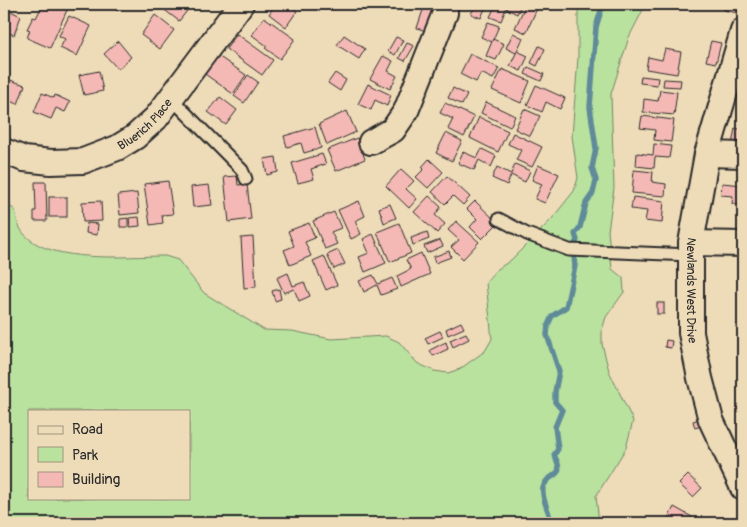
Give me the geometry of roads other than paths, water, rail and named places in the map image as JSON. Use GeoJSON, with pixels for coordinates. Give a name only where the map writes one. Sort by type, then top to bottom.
{"type":"FeatureCollection","features":[{"type":"Feature","properties":{"kind":"street","name":"Bluerich Place"},"geometry":{"type":"LineString","coordinates":[[4,151],[24,159],[51,162],[83,161],[117,148],[135,137],[156,118],[241,4]]}},
{"type":"Feature","properties":{"kind":"street"},"geometry":{"type":"LineString","coordinates":[[371,142],[393,130],[406,111],[445,13],[445,4]]}},
{"type":"Feature","properties":{"kind":"street","name":"Newlands West Drive"},"geometry":{"type":"LineString","coordinates":[[742,483],[711,420],[700,378],[691,334],[691,249],[707,154],[743,31]]}},
{"type":"Feature","properties":{"kind":"street"},"geometry":{"type":"LineString","coordinates":[[707,154],[743,155]]}},
{"type":"Feature","properties":{"kind":"street"},"geometry":{"type":"LineString","coordinates":[[691,249],[743,244]]}},
{"type":"Feature","properties":{"kind":"lane"},"geometry":{"type":"LineString","coordinates":[[171,98],[237,164],[246,179]]}},
{"type":"Feature","properties":{"kind":"lane"},"geometry":{"type":"LineString","coordinates":[[499,219],[527,234],[569,250],[691,249]]}},
{"type":"Feature","properties":{"kind":"waterway"},"geometry":{"type":"LineString","coordinates":[[575,244],[577,240],[575,234],[580,227],[586,203],[593,193],[596,180],[592,168],[596,148],[590,107],[596,27],[603,4]]}},
{"type":"Feature","properties":{"kind":"waterway"},"geometry":{"type":"LineString","coordinates":[[551,523],[543,497],[543,488],[548,479],[558,472],[559,468],[554,455],[558,449],[555,427],[562,410],[555,402],[559,371],[547,335],[548,325],[552,316],[566,307],[575,266],[574,257]]}}]}
